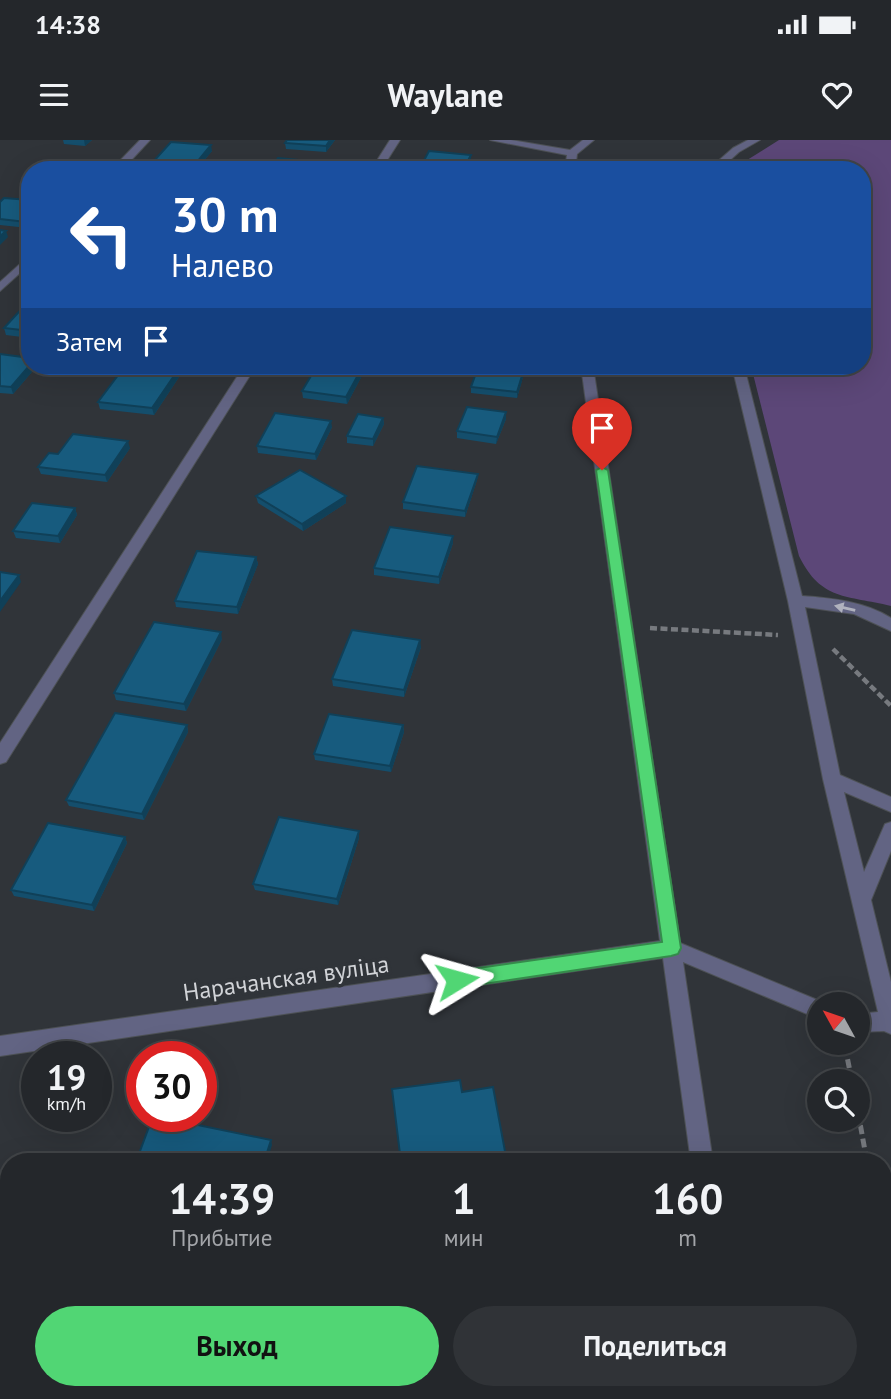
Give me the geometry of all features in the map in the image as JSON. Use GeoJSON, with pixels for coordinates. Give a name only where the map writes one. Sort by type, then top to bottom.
{"type":"FeatureCollection","features":[{"type":"Feature","properties":{"kind":"street"},"geometry":{"type":"LineString","coordinates":[[125,161],[145,140]]}},
{"type":"Feature","properties":{"kind":"street"},"geometry":{"type":"LineString","coordinates":[[382,161],[395,140]]}},
{"type":"Feature","properties":{"kind":"street"},"geometry":{"type":"LineString","coordinates":[[495,140],[572,153]]}},
{"type":"Feature","properties":{"kind":"street"},"geometry":{"type":"LineString","coordinates":[[571,161],[572,153],[589,140]]}},
{"type":"Feature","properties":{"kind":"street"},"geometry":{"type":"LineString","coordinates":[[723,161],[736,150],[755,140]]}},
{"type":"Feature","properties":{"kind":"street"},"geometry":{"type":"LineString","coordinates":[[0,288],[21,267]]}},
{"type":"Feature","properties":{"kind":"street"},"geometry":{"type":"LineString","coordinates":[[0,757],[244,375]]}},
{"type":"Feature","properties":{"kind":"street"},"geometry":{"type":"LineString","coordinates":[[588,375],[701,1153]]}},
{"type":"Feature","properties":{"kind":"street"},"geometry":{"type":"LineString","coordinates":[[740,375],[796,601],[832,779],[890,1023],[870,1023]]}},
{"type":"Feature","properties":{"kind":"street"},"geometry":{"type":"LineString","coordinates":[[796,601],[818,601],[865,612],[891,626]]}},
{"type":"Feature","properties":{"kind":"street"},"geometry":{"type":"LineString","coordinates":[[832,779],[891,805]]}},
{"type":"Feature","properties":{"kind":"street"},"geometry":{"type":"LineString","coordinates":[[862,899],[891,829]]}},
{"type":"Feature","properties":{"kind":"street"},"geometry":{"type":"LineString","coordinates":[[671,948],[807,1005]]}},
{"type":"Feature","properties":{"kind":"street","name":"Нарачанская вуліца"},"geometry":{"type":"LineString","coordinates":[[0,1046],[671,948]]}},
{"type":"Feature","properties":{"kind":"path"},"geometry":{"type":"LineString","coordinates":[[625,627],[783,636]]}},
{"type":"Feature","properties":{"kind":"path"},"geometry":{"type":"LineString","coordinates":[[832,648],[891,706]]}},
{"type":"Feature","properties":{"kind":"path"},"geometry":{"type":"LineString","coordinates":[[862,1132],[865,1153]]}},
{"type":"Feature","properties":{"kind":"shaded area"},"geometry":{"type":"Polygon","coordinates":[[[779,140],[891,140],[891,606],[837,594],[826,589],[807,571],[799,556],[753,375],[871,375],[871,161],[745,161],[779,140]]]}},
{"type":"Feature","properties":{"kind":"building"},"geometry":{"type":"Polygon","coordinates":[[[287,140],[330,140],[326,146],[285,143],[287,140]]]}},
{"type":"Feature","properties":{"kind":"building"},"geometry":{"type":"Polygon","coordinates":[[[171,142],[211,145],[198,161],[154,161],[171,142]]]}},
{"type":"Feature","properties":{"kind":"building"},"geometry":{"type":"Polygon","coordinates":[[[429,151],[471,155],[468,161],[424,161],[429,151]]]}},
{"type":"Feature","properties":{"kind":"building"},"geometry":{"type":"Polygon","coordinates":[[[278,158],[310,161],[276,161],[278,158]]]}},
{"type":"Feature","properties":{"kind":"building"},"geometry":{"type":"Polygon","coordinates":[[[4,198],[21,199],[21,221],[0,219],[0,202],[4,198]]]}},
{"type":"Feature","properties":{"kind":"building"},"geometry":{"type":"Polygon","coordinates":[[[21,310],[21,330],[4,328],[21,310]]]}},
{"type":"Feature","properties":{"kind":"building"},"geometry":{"type":"Polygon","coordinates":[[[0,354],[21,357],[21,375],[11,387],[0,386],[0,354]]]}},
{"type":"Feature","properties":{"kind":"building"},"geometry":{"type":"Polygon","coordinates":[[[118,375],[175,375],[152,408],[98,402],[118,375]]]}},
{"type":"Feature","properties":{"kind":"building"},"geometry":{"type":"Polygon","coordinates":[[[312,375],[358,375],[346,397],[302,391],[312,375]]]}},
{"type":"Feature","properties":{"kind":"building"},"geometry":{"type":"Polygon","coordinates":[[[475,375],[522,375],[517,392],[471,387],[475,375]]]}},
{"type":"Feature","properties":{"kind":"building"},"geometry":{"type":"Polygon","coordinates":[[[467,407],[506,412],[497,437],[457,431],[467,407]]]}},
{"type":"Feature","properties":{"kind":"building"},"geometry":{"type":"Polygon","coordinates":[[[275,413],[331,421],[315,454],[257,446],[275,413]]]}},
{"type":"Feature","properties":{"kind":"building"},"geometry":{"type":"Polygon","coordinates":[[[358,414],[383,418],[373,439],[347,436],[358,414]]]}},
{"type":"Feature","properties":{"kind":"building"},"geometry":{"type":"Polygon","coordinates":[[[73,434],[128,441],[105,475],[38,467],[49,453],[58,454],[73,434]]]}},
{"type":"Feature","properties":{"kind":"building"},"geometry":{"type":"Polygon","coordinates":[[[417,466],[478,474],[465,511],[403,502],[417,466]]]}},
{"type":"Feature","properties":{"kind":"building"},"geometry":{"type":"Polygon","coordinates":[[[300,470],[346,496],[302,524],[256,496],[300,470]]]}},
{"type":"Feature","properties":{"kind":"building"},"geometry":{"type":"Polygon","coordinates":[[[32,503],[75,508],[58,536],[13,531],[32,503]]]}},
{"type":"Feature","properties":{"kind":"building"},"geometry":{"type":"Polygon","coordinates":[[[390,527],[453,536],[439,577],[374,568],[390,527]]]}},
{"type":"Feature","properties":{"kind":"building"},"geometry":{"type":"Polygon","coordinates":[[[197,551],[256,557],[237,607],[175,601],[197,551]]]}},
{"type":"Feature","properties":{"kind":"building"},"geometry":{"type":"Polygon","coordinates":[[[0,572],[19,575],[0,601],[0,572]]]}},
{"type":"Feature","properties":{"kind":"building"},"geometry":{"type":"Polygon","coordinates":[[[154,622],[221,632],[184,704],[114,693],[154,622]]]}},
{"type":"Feature","properties":{"kind":"building"},"geometry":{"type":"Polygon","coordinates":[[[352,630],[420,640],[404,690],[332,679],[352,630]]]}},
{"type":"Feature","properties":{"kind":"building"},"geometry":{"type":"Polygon","coordinates":[[[115,713],[187,725],[142,814],[66,800],[115,713]]]}},
{"type":"Feature","properties":{"kind":"building"},"geometry":{"type":"Polygon","coordinates":[[[329,714],[403,725],[390,766],[314,754],[329,714]]]}},
{"type":"Feature","properties":{"kind":"building"},"geometry":{"type":"Polygon","coordinates":[[[279,817],[359,831],[337,899],[253,884],[279,817]]]}},
{"type":"Feature","properties":{"kind":"building"},"geometry":{"type":"Polygon","coordinates":[[[48,823],[125,837],[92,905],[11,890],[48,823]]]}},
{"type":"Feature","properties":{"kind":"building"},"geometry":{"type":"Polygon","coordinates":[[[460,1080],[462,1092],[493,1087],[505,1153],[400,1153],[392,1089],[460,1080]]]}},
{"type":"Feature","properties":{"kind":"building"},"geometry":{"type":"Polygon","coordinates":[[[217,1129],[271,1140],[267,1153],[139,1153],[147,1132],[217,1132],[217,1129]]]}},
{"type":"Feature","properties":{"kind":"route"},"geometry":{"type":"LineString","coordinates":[[457,980],[671,948],[602,470]]}}]}
